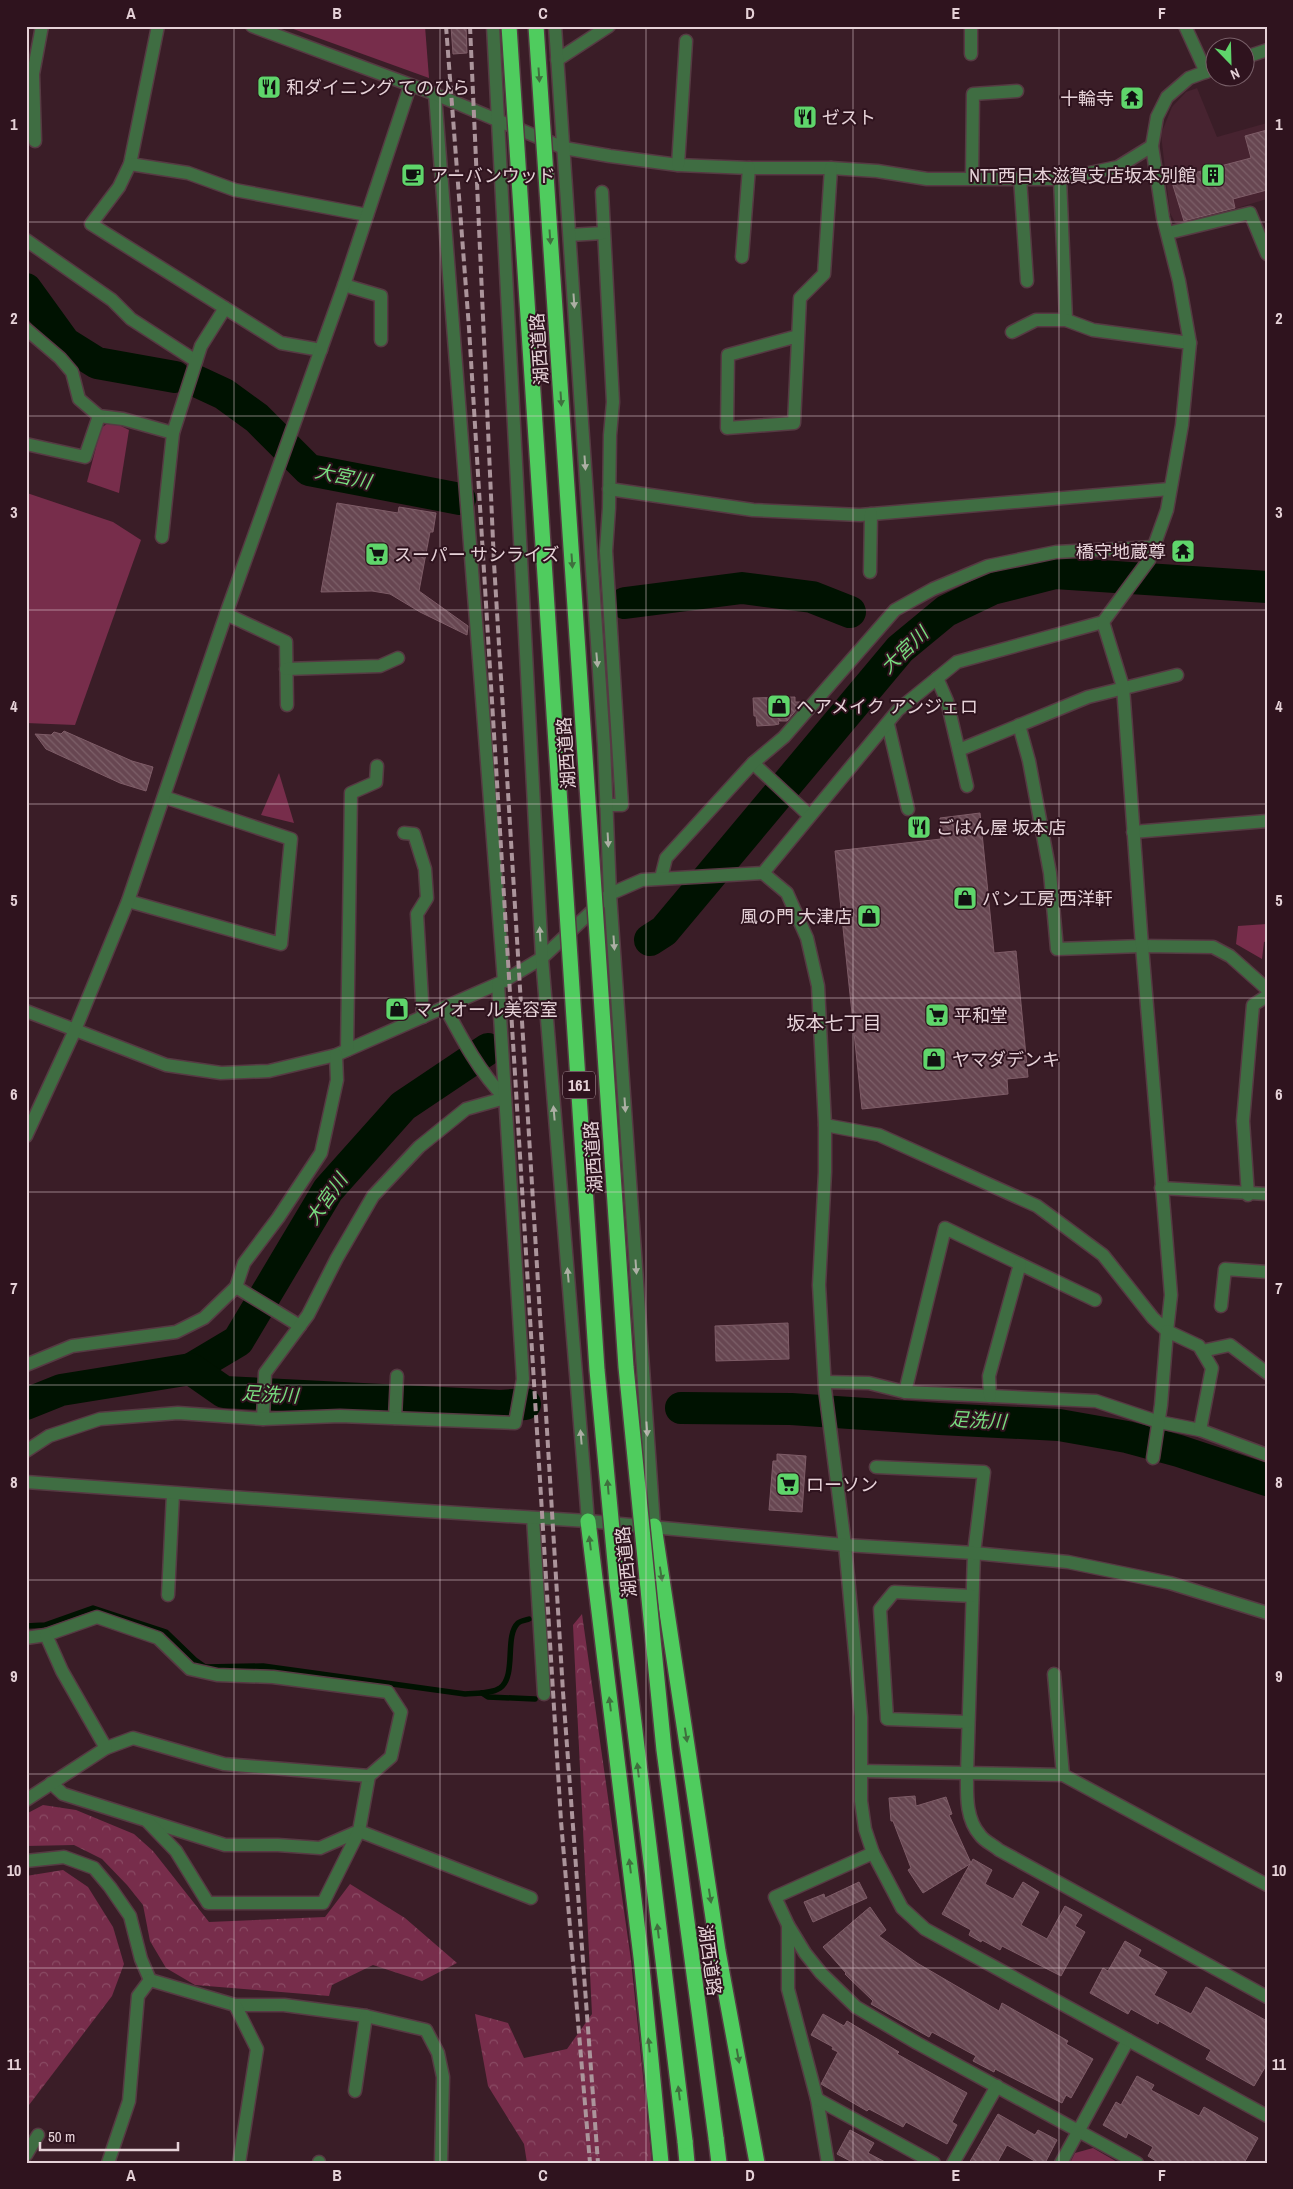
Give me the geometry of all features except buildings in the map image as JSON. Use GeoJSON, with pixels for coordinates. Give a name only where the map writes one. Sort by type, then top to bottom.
{"type":"FeatureCollection","features":[{"type":"Feature","properties":{"kind":"highway","name":"湖西道路"},"geometry":{"type":"LineString","coordinates":[[509,26],[598,1370],[622,1632],[687,2163]]}},
{"type":"Feature","properties":{"kind":"highway","name":"湖西道路"},"geometry":{"type":"LineString","coordinates":[[536,26],[626,1367],[664,1750],[718,2163]]}},
{"type":"Feature","properties":{"kind":"highway"},"geometry":{"type":"LineString","coordinates":[[588,1521],[640,1947],[661,2163]]}},
{"type":"Feature","properties":{"kind":"highway"},"geometry":{"type":"LineString","coordinates":[[654,1526],[718,1951],[757,2163]]}},
{"type":"Feature","properties":{"kind":"street"},"geometry":{"type":"LineString","coordinates":[[36,141],[33,74],[42,26]]}},
{"type":"Feature","properties":{"kind":"street"},"geometry":{"type":"LineString","coordinates":[[158,26],[130,164],[119,187],[91,224],[281,343],[321,350]]}},
{"type":"Feature","properties":{"kind":"street"},"geometry":{"type":"LineString","coordinates":[[252,26],[435,94],[564,148],[610,156],[678,165],[749,168],[831,168],[877,171],[928,179],[972,177],[1060,179],[1118,168],[1152,146]]}},
{"type":"Feature","properties":{"kind":"street"},"geometry":{"type":"LineString","coordinates":[[493,26],[542,958],[588,1521]]}},
{"type":"Feature","properties":{"kind":"street"},"geometry":{"type":"LineString","coordinates":[[555,26],[591,550],[594,624],[604,745],[610,894],[654,1526]]}},
{"type":"Feature","properties":{"kind":"street"},"geometry":{"type":"LineString","coordinates":[[557,60],[609,26]]}},
{"type":"Feature","properties":{"kind":"street"},"geometry":{"type":"LineString","coordinates":[[970,54],[971,26]]}},
{"type":"Feature","properties":{"kind":"street"},"geometry":{"type":"LineString","coordinates":[[1185,26],[1206,62]]}},
{"type":"Feature","properties":{"kind":"street"},"geometry":{"type":"LineString","coordinates":[[678,165],[686,41]]}},
{"type":"Feature","properties":{"kind":"street"},"geometry":{"type":"LineString","coordinates":[[763,873],[898,710],[937,678],[957,662],[1103,622],[1149,560],[1167,510],[1182,425],[1190,342],[1164,218],[1152,146],[1157,117],[1167,97],[1189,78],[1206,72]]}},
{"type":"Feature","properties":{"kind":"street"},"geometry":{"type":"LineString","coordinates":[[26,1136],[75,1030],[128,901],[226,614],[344,284],[410,86]]}},
{"type":"Feature","properties":{"kind":"street"},"geometry":{"type":"LineString","coordinates":[[972,177],[973,94],[1017,91]]}},
{"type":"Feature","properties":{"kind":"street"},"geometry":{"type":"LineString","coordinates":[[26,1452],[49,1436],[100,1419],[178,1413],[263,1419],[340,1416],[515,1423],[523,1379],[505,1098],[501,982],[435,94]]}},
{"type":"Feature","properties":{"kind":"street"},"geometry":{"type":"LineString","coordinates":[[130,164],[188,172],[235,190],[367,215]]}},
{"type":"Feature","properties":{"kind":"street"},"geometry":{"type":"LineString","coordinates":[[742,256],[749,168]]}},
{"type":"Feature","properties":{"kind":"street"},"geometry":{"type":"LineString","coordinates":[[798,336],[728,355],[727,428],[794,423],[800,298],[824,274],[831,168]]}},
{"type":"Feature","properties":{"kind":"street"},"geometry":{"type":"LineString","coordinates":[[1020,178],[1027,281]]}},
{"type":"Feature","properties":{"kind":"street"},"geometry":{"type":"LineString","coordinates":[[1060,179],[1066,320]]}},
{"type":"Feature","properties":{"kind":"street"},"geometry":{"type":"LineString","coordinates":[[602,192],[613,402],[606,551],[622,805],[606,805]]}},
{"type":"Feature","properties":{"kind":"street"},"geometry":{"type":"LineString","coordinates":[[1168,233],[1250,214],[1267,254]]}},
{"type":"Feature","properties":{"kind":"street"},"geometry":{"type":"LineString","coordinates":[[570,235],[603,232]]}},
{"type":"Feature","properties":{"kind":"street"},"geometry":{"type":"LineString","coordinates":[[26,240],[112,300],[127,323],[196,361]]}},
{"type":"Feature","properties":{"kind":"street"},"geometry":{"type":"LineString","coordinates":[[344,284],[381,296],[381,340]]}},
{"type":"Feature","properties":{"kind":"street"},"geometry":{"type":"LineString","coordinates":[[162,537],[173,433],[201,346],[226,308]]}},
{"type":"Feature","properties":{"kind":"street"},"geometry":{"type":"LineString","coordinates":[[1012,332],[1036,320],[1066,320],[1093,330],[1190,342]]}},
{"type":"Feature","properties":{"kind":"street"},"geometry":{"type":"LineString","coordinates":[[26,329],[72,372],[79,399],[99,416],[123,418],[173,433]]}},
{"type":"Feature","properties":{"kind":"street"},"geometry":{"type":"LineString","coordinates":[[26,444],[85,458],[99,416]]}},
{"type":"Feature","properties":{"kind":"street"},"geometry":{"type":"LineString","coordinates":[[609,489],[753,510],[860,516],[1170,489]]}},
{"type":"Feature","properties":{"kind":"street"},"geometry":{"type":"LineString","coordinates":[[870,572],[871,514]]}},
{"type":"Feature","properties":{"kind":"street"},"geometry":{"type":"LineString","coordinates":[[662,878],[666,858],[753,763],[784,737],[896,610],[933,589],[988,566],[1056,552],[1154,548]]}},
{"type":"Feature","properties":{"kind":"street"},"geometry":{"type":"LineString","coordinates":[[591,550],[606,551]]}},
{"type":"Feature","properties":{"kind":"street"},"geometry":{"type":"LineString","coordinates":[[226,614],[286,642],[287,705]]}},
{"type":"Feature","properties":{"kind":"street"},"geometry":{"type":"LineString","coordinates":[[1103,622],[1123,687],[1161,1188],[1171,1295],[1153,1458]]}},
{"type":"Feature","properties":{"kind":"street"},"geometry":{"type":"LineString","coordinates":[[594,624],[611,626]]}},
{"type":"Feature","properties":{"kind":"street"},"geometry":{"type":"LineString","coordinates":[[286,669],[380,666],[398,658]]}},
{"type":"Feature","properties":{"kind":"street"},"geometry":{"type":"LineString","coordinates":[[958,750],[1088,697],[1177,675]]}},
{"type":"Feature","properties":{"kind":"street"},"geometry":{"type":"LineString","coordinates":[[937,678],[946,700],[967,786]]}},
{"type":"Feature","properties":{"kind":"street"},"geometry":{"type":"LineString","coordinates":[[888,724],[908,809]]}},
{"type":"Feature","properties":{"kind":"street"},"geometry":{"type":"LineString","coordinates":[[1019,725],[1029,761],[1050,873],[1056,949],[1142,946],[1213,947],[1230,956],[1267,989]]}},
{"type":"Feature","properties":{"kind":"street"},"geometry":{"type":"LineString","coordinates":[[753,763],[810,816]]}},
{"type":"Feature","properties":{"kind":"street"},"geometry":{"type":"LineString","coordinates":[[26,1365],[72,1346],[176,1332],[204,1318],[237,1287],[244,1264],[278,1218],[321,1153],[342,1053],[351,793],[376,782],[377,766]]}},
{"type":"Feature","properties":{"kind":"street"},"geometry":{"type":"LineString","coordinates":[[128,901],[281,944],[291,838],[164,797]]}},
{"type":"Feature","properties":{"kind":"street"},"geometry":{"type":"LineString","coordinates":[[1133,832],[1267,821]]}},
{"type":"Feature","properties":{"kind":"street"},"geometry":{"type":"LineString","coordinates":[[404,833],[414,834],[425,869],[427,898],[417,914],[423,1017]]}},
{"type":"Feature","properties":{"kind":"street"},"geometry":{"type":"LineString","coordinates":[[26,1011],[166,1065],[221,1073],[269,1072],[342,1053],[501,982],[542,958],[610,894],[642,880],[749,872],[763,873],[787,893],[807,938],[818,986],[825,1125],[825,1172],[819,1285],[825,1385],[845,1545],[861,1718],[861,1800],[865,1829],[873,1853],[902,1908],[925,1929],[1267,2116]]}},
{"type":"Feature","properties":{"kind":"street"},"geometry":{"type":"LineString","coordinates":[[1248,1194],[1243,1121],[1253,1005],[1267,996]]}},
{"type":"Feature","properties":{"kind":"street"},"geometry":{"type":"LineString","coordinates":[[446,1007],[462,1038],[493,1086],[505,1098]]}},
{"type":"Feature","properties":{"kind":"street"},"geometry":{"type":"LineString","coordinates":[[263,1419],[265,1373],[308,1315],[337,1258],[373,1196],[419,1147],[466,1109],[505,1098]]}},
{"type":"Feature","properties":{"kind":"street"},"geometry":{"type":"LineString","coordinates":[[825,1125],[879,1135],[1037,1206],[1103,1255],[1153,1318],[1167,1331],[1199,1346],[1212,1368],[1200,1430]]}},
{"type":"Feature","properties":{"kind":"street"},"geometry":{"type":"LineString","coordinates":[[1161,1188],[1267,1194]]}},
{"type":"Feature","properties":{"kind":"street"},"geometry":{"type":"LineString","coordinates":[[905,1392],[945,1228],[1095,1300]]}},
{"type":"Feature","properties":{"kind":"street"},"geometry":{"type":"LineString","coordinates":[[990,1396],[990,1376],[1020,1264]]}},
{"type":"Feature","properties":{"kind":"street"},"geometry":{"type":"LineString","coordinates":[[1221,1306],[1225,1269],[1267,1272]]}},
{"type":"Feature","properties":{"kind":"street"},"geometry":{"type":"LineString","coordinates":[[237,1287],[299,1325]]}},
{"type":"Feature","properties":{"kind":"street"},"geometry":{"type":"LineString","coordinates":[[1202,1352],[1230,1345],[1267,1373]]}},
{"type":"Feature","properties":{"kind":"street"},"geometry":{"type":"LineString","coordinates":[[395,1418],[397,1376]]}},
{"type":"Feature","properties":{"kind":"street"},"geometry":{"type":"LineString","coordinates":[[825,1385],[869,1383],[905,1392],[1096,1401],[1158,1426],[1200,1430],[1267,1455]]}},
{"type":"Feature","properties":{"kind":"street"},"geometry":{"type":"LineString","coordinates":[[876,1467],[984,1472],[974,1553],[967,1773],[971,1819],[979,1835],[999,1850],[1267,1997]]}},
{"type":"Feature","properties":{"kind":"street"},"geometry":{"type":"LineString","coordinates":[[26,1482],[173,1494],[654,1526],[845,1545],[974,1553],[1068,1562],[1170,1583],[1267,1613]]}},
{"type":"Feature","properties":{"kind":"street"},"geometry":{"type":"LineString","coordinates":[[168,1595],[173,1494]]}},
{"type":"Feature","properties":{"kind":"street"},"geometry":{"type":"LineString","coordinates":[[533,1518],[544,1694]]}},
{"type":"Feature","properties":{"kind":"street"},"geometry":{"type":"LineString","coordinates":[[968,1722],[887,1719],[880,1609],[894,1592],[972,1596]]}},
{"type":"Feature","properties":{"kind":"street"},"geometry":{"type":"LineString","coordinates":[[26,1638],[46,1635],[97,1616],[158,1638],[190,1669],[217,1674],[273,1677],[388,1692],[401,1712],[391,1757],[369,1776],[359,1831],[323,1903],[208,1903],[176,1851],[146,1820]]}},
{"type":"Feature","properties":{"kind":"street"},"geometry":{"type":"LineString","coordinates":[[46,1635],[62,1670],[106,1748]]}},
{"type":"Feature","properties":{"kind":"street"},"geometry":{"type":"LineString","coordinates":[[1054,1674],[1063,1776]]}},
{"type":"Feature","properties":{"kind":"street"},"geometry":{"type":"LineString","coordinates":[[26,1800],[106,1748],[133,1738],[224,1764],[369,1776]]}},
{"type":"Feature","properties":{"kind":"street"},"geometry":{"type":"LineString","coordinates":[[861,1771],[1063,1776],[1267,1886]]}},
{"type":"Feature","properties":{"kind":"street"},"geometry":{"type":"LineString","coordinates":[[51,1783],[63,1794],[225,1845],[278,1845],[320,1848],[359,1831],[532,1898]]}},
{"type":"Feature","properties":{"kind":"street"},"geometry":{"type":"LineString","coordinates":[[873,1853],[775,1898],[788,1925],[805,1953],[821,1973],[856,2007],[1136,2163]]}},
{"type":"Feature","properties":{"kind":"street"},"geometry":{"type":"LineString","coordinates":[[26,1861],[64,1857],[94,1868],[130,1916],[141,1960],[150,1980],[235,2005],[284,2005],[366,2016],[426,2030],[438,2053],[443,2077],[441,2163]]}},
{"type":"Feature","properties":{"kind":"street"},"geometry":{"type":"LineString","coordinates":[[788,1925],[788,1989],[817,2098],[828,2163]]}},
{"type":"Feature","properties":{"kind":"street"},"geometry":{"type":"LineString","coordinates":[[108,2163],[128,2101],[138,1996],[150,1980]]}},
{"type":"Feature","properties":{"kind":"street"},"geometry":{"type":"LineString","coordinates":[[235,2005],[256,2049],[238,2163]]}},
{"type":"Feature","properties":{"kind":"street"},"geometry":{"type":"LineString","coordinates":[[355,2091],[366,2016]]}},
{"type":"Feature","properties":{"kind":"street"},"geometry":{"type":"LineString","coordinates":[[1061,2163],[1128,2040]]}},
{"type":"Feature","properties":{"kind":"street"},"geometry":{"type":"LineString","coordinates":[[953,2163],[997,2086]]}},
{"type":"Feature","properties":{"kind":"street"},"geometry":{"type":"LineString","coordinates":[[817,2098],[934,2163]]}},
{"type":"Feature","properties":{"kind":"street"},"geometry":{"type":"LineString","coordinates":[[26,2156],[38,2135]]}},
{"type":"Feature","properties":{"kind":"shaded area"},"geometry":{"type":"Polygon","coordinates":[[[1197,88],[1217,137],[1267,123],[1267,199],[1177,226],[1170,213],[1161,134],[1172,107],[1186,92],[1197,88]]]}},
{"type":"Feature","properties":{"kind":"green space"},"geometry":{"type":"Polygon","coordinates":[[[285,26],[425,26],[429,78],[285,26]]]}},
{"type":"Feature","properties":{"kind":"green space"},"geometry":{"type":"Polygon","coordinates":[[[111,421],[129,430],[119,493],[87,482],[101,428],[111,421]]]}},
{"type":"Feature","properties":{"kind":"green space"},"geometry":{"type":"Polygon","coordinates":[[[27,493],[113,522],[141,540],[75,725],[26,723],[27,493]]]}},
{"type":"Feature","properties":{"kind":"green space"},"geometry":{"type":"Polygon","coordinates":[[[279,773],[294,823],[261,815],[279,773]]]}},
{"type":"Feature","properties":{"kind":"green space"},"geometry":{"type":"Polygon","coordinates":[[[1267,924],[1267,941],[1264,942],[1262,959],[1236,944],[1238,926],[1267,924]]]}},
{"type":"Feature","properties":{"kind":"green space"},"geometry":{"type":"Polygon","coordinates":[[[582,1614],[631,1960],[652,2163],[527,2163],[524,2144],[488,2086],[475,2014],[508,2023],[524,2058],[567,2049],[592,2014],[573,1625],[582,1614]]]}},
{"type":"Feature","properties":{"kind":"green space"},"geometry":{"type":"Polygon","coordinates":[[[43,1805],[76,1810],[134,1834],[153,1851],[209,1922],[325,1917],[350,1884],[405,1918],[457,1963],[422,1981],[373,1965],[332,1985],[329,1996],[195,1985],[166,1968],[150,1941],[143,1905],[102,1859],[74,1845],[26,1846],[26,1814],[43,1805]]]}},
{"type":"Feature","properties":{"kind":"green space"},"geometry":{"type":"Polygon","coordinates":[[[63,1870],[88,1887],[113,1927],[124,1964],[112,1996],[29,2105],[26,2106],[26,1876],[63,1870]]]}},
{"type":"Feature","properties":{"kind":"green space"},"geometry":{"type":"Polygon","coordinates":[[[1093,2148],[1119,2163],[1070,2163],[1075,2153],[1093,2148]]]}},
{"type":"Feature","properties":{"kind":"waterway","name":"大宮川"},"geometry":{"type":"LineString","coordinates":[[26,289],[65,343],[97,363],[175,377]]}},
{"type":"Feature","properties":{"kind":"waterway","name":"大宮川"},"geometry":{"type":"LineString","coordinates":[[196,381],[224,394],[257,418],[309,470],[460,499]]}},
{"type":"Feature","properties":{"kind":"waterway","name":"大宮川"},"geometry":{"type":"LineString","coordinates":[[650,940],[664,931],[900,649],[946,611],[992,589],[1055,573],[1267,587]]}},
{"type":"Feature","properties":{"kind":"waterway","name":"大宮川"},"geometry":{"type":"LineString","coordinates":[[625,603],[742,588],[812,597],[850,612]]}},
{"type":"Feature","properties":{"kind":"waterway","name":"大宮川"},"geometry":{"type":"LineString","coordinates":[[191,1369],[238,1341],[328,1190],[403,1106],[488,1049]]}},
{"type":"Feature","properties":{"kind":"waterway","name":"足洗川"},"geometry":{"type":"LineString","coordinates":[[26,1404],[61,1390],[191,1369],[224,1392],[501,1406],[525,1404]]}},
{"type":"Feature","properties":{"kind":"waterway","name":"足洗川"},"geometry":{"type":"LineString","coordinates":[[681,1408],[791,1409],[1059,1425],[1127,1437],[1179,1451],[1267,1480]]}},
{"type":"Feature","properties":{"kind":"waterway"},"geometry":{"type":"LineString","coordinates":[[26,1626],[45,1625],[93,1608],[166,1632],[205,1667],[263,1666],[465,1694],[483,1693],[500,1688],[508,1675],[514,1629],[519,1622],[529,1619]]}},
{"type":"Feature","properties":{"kind":"waterway"},"geometry":{"type":"LineString","coordinates":[[482,1693],[488,1697],[535,1699]]}},
{"type":"Feature","properties":{"kind":"railway"},"geometry":{"type":"LineString","coordinates":[[446,26],[469,328],[561,1821],[590,2163]]}},
{"type":"Feature","properties":{"kind":"railway"},"geometry":{"type":"LineString","coordinates":[[470,26],[494,563],[563,1692],[598,2163]]}},
{"type":"Feature","properties":{"kind":"place","name":"和ダイニング てのひら"},"geometry":{"type":"Point","coordinates":[269,87]}},
{"type":"Feature","properties":{"kind":"place","name":"十輪寺"},"geometry":{"type":"Point","coordinates":[1132,98]}},
{"type":"Feature","properties":{"kind":"place","name":"ゼスト"},"geometry":{"type":"Point","coordinates":[805,117]}},
{"type":"Feature","properties":{"kind":"place","name":"アーバンウッド"},"geometry":{"type":"Point","coordinates":[413,175]}},
{"type":"Feature","properties":{"kind":"place","name":"NTT西日本滋賀支店坂本別館"},"geometry":{"type":"Point","coordinates":[1213,175]}},
{"type":"Feature","properties":{"kind":"place","name":"橋守地蔵尊"},"geometry":{"type":"Point","coordinates":[1183,551]}},
{"type":"Feature","properties":{"kind":"place","name":"スーパー サンライズ"},"geometry":{"type":"Point","coordinates":[377,554]}},
{"type":"Feature","properties":{"kind":"place","name":"ヘアメイク アンジェロ"},"geometry":{"type":"Point","coordinates":[779,706]}},
{"type":"Feature","properties":{"kind":"place","name":"ごはん屋 坂本店"},"geometry":{"type":"Point","coordinates":[919,827]}},
{"type":"Feature","properties":{"kind":"place","name":"パン工房 西洋軒"},"geometry":{"type":"Point","coordinates":[965,898]}},
{"type":"Feature","properties":{"kind":"place","name":"風の門 大津店"},"geometry":{"type":"Point","coordinates":[869,916]}},
{"type":"Feature","properties":{"kind":"place","name":"マイオール美容室"},"geometry":{"type":"Point","coordinates":[397,1009]}},
{"type":"Feature","properties":{"kind":"place","name":"平和堂"},"geometry":{"type":"Point","coordinates":[937,1015]}},
{"type":"Feature","properties":{"kind":"place","name":"ヤマダデンキ"},"geometry":{"type":"Point","coordinates":[934,1059]}},
{"type":"Feature","properties":{"kind":"place","name":"ローソン"},"geometry":{"type":"Point","coordinates":[788,1484]}},
{"type":"Feature","properties":{"kind":"district","name":"坂本七丁目"},"geometry":{"type":"Point","coordinates":[834,1023]}}]}
